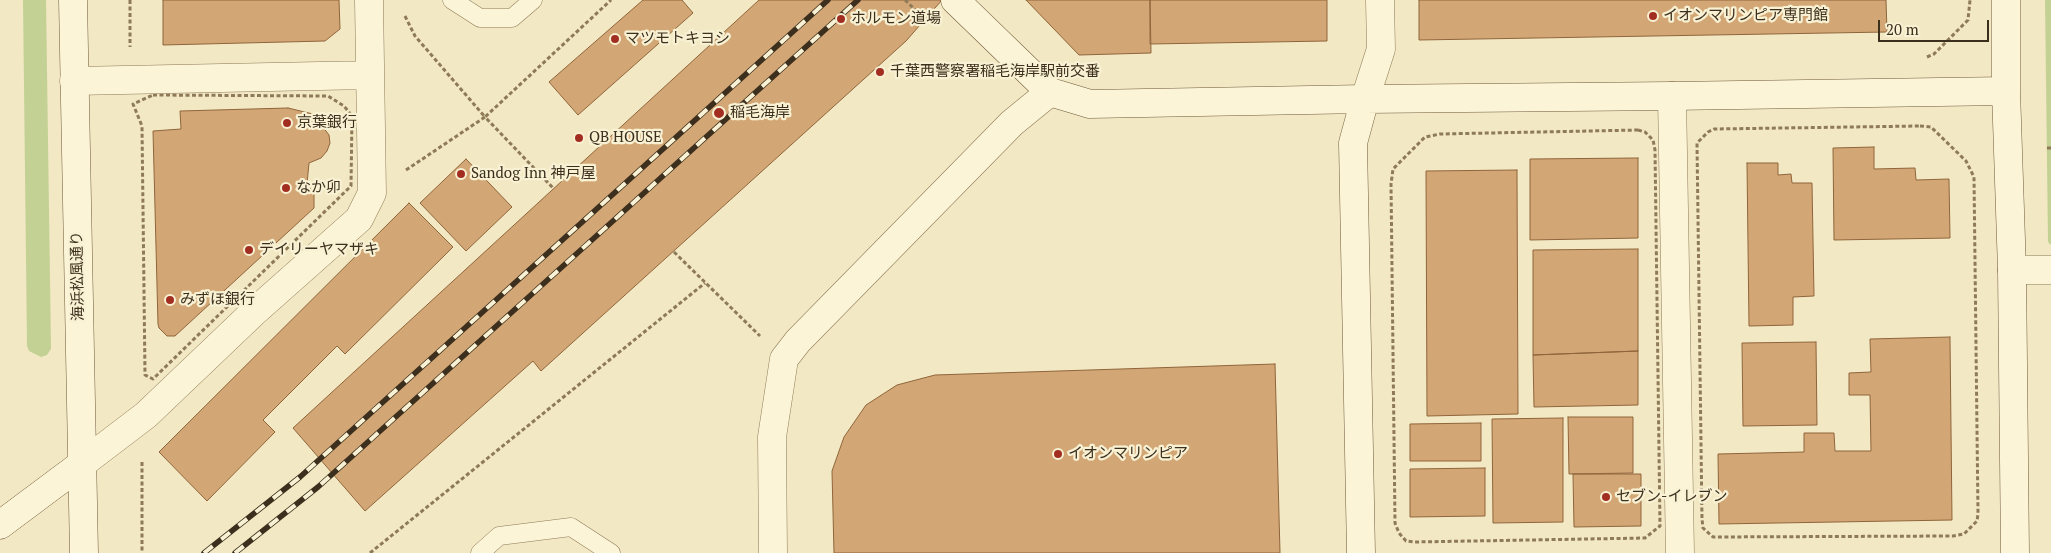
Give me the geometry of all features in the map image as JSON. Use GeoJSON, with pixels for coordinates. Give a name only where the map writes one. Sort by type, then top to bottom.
{"type":"FeatureCollection","features":[{"type":"Feature","properties":{"kind":"street","name":"海浜松風通り"},"geometry":{"type":"LineString","coordinates":[[73,0],[84,553]]}},
{"type":"Feature","properties":{"kind":"street"},"geometry":{"type":"LineString","coordinates":[[0,525],[146,415],[253,313],[359,218],[372,194],[369,0]]}},
{"type":"Feature","properties":{"kind":"street"},"geometry":{"type":"LineString","coordinates":[[955,0],[1050,92],[1090,104],[2006,91]]}},
{"type":"Feature","properties":{"kind":"street"},"geometry":{"type":"LineString","coordinates":[[1361,553],[1353,143],[1381,49],[1380,0]]}},
{"type":"Feature","properties":{"kind":"street"},"geometry":{"type":"LineString","coordinates":[[2006,0],[2006,91],[2012,270],[2015,553]]}},
{"type":"Feature","properties":{"kind":"street"},"geometry":{"type":"LineString","coordinates":[[74,81],[369,75]]}},
{"type":"Feature","properties":{"kind":"street"},"geometry":{"type":"LineString","coordinates":[[773,553],[772,437],[784,359],[798,341],[1012,123],[1050,92]]}},
{"type":"Feature","properties":{"kind":"street"},"geometry":{"type":"LineString","coordinates":[[1672,96],[1680,553]]}},
{"type":"Feature","properties":{"kind":"street"},"geometry":{"type":"LineString","coordinates":[[2012,270],[2051,270]]}},
{"type":"Feature","properties":{"kind":"lane"},"geometry":{"type":"LineString","coordinates":[[452,0],[480,18],[512,18],[533,0]]}},
{"type":"Feature","properties":{"kind":"lane"},"geometry":{"type":"LineString","coordinates":[[480,553],[499,536],[571,527],[610,553]]}},
{"type":"Feature","properties":{"kind":"path"},"geometry":{"type":"LineString","coordinates":[[130,0],[130,48]]}},
{"type":"Feature","properties":{"kind":"path"},"geometry":{"type":"LineString","coordinates":[[405,171],[485,117],[611,0]]}},
{"type":"Feature","properties":{"kind":"path"},"geometry":{"type":"LineString","coordinates":[[1919,59],[1934,54],[1968,20],[1970,0]]}},
{"type":"Feature","properties":{"kind":"path"},"geometry":{"type":"LineString","coordinates":[[404,13],[406,21],[415,36],[485,117],[554,188]]}},
{"type":"Feature","properties":{"kind":"path"},"geometry":{"type":"LineString","coordinates":[[145,375],[142,126],[132,104],[153,95],[328,96],[344,106],[352,116],[351,186]]}},
{"type":"Feature","properties":{"kind":"path"},"geometry":{"type":"LineString","coordinates":[[1931,127],[1966,161],[1974,177],[1977,520],[1964,534],[1954,536],[1718,538],[1712,537],[1703,528],[1702,519],[1697,143],[1708,132],[1714,130],[1931,127]]}},
{"type":"Feature","properties":{"kind":"path"},"geometry":{"type":"LineString","coordinates":[[1638,130],[1645,132],[1653,140],[1655,150],[1660,526],[1645,538],[1414,542],[1406,541],[1398,533],[1395,523],[1390,184],[1393,169],[1424,138],[1440,134],[1638,130]]}},
{"type":"Feature","properties":{"kind":"path"},"geometry":{"type":"LineString","coordinates":[[674,252],[784,359]]}},
{"type":"Feature","properties":{"kind":"path"},"geometry":{"type":"LineString","coordinates":[[370,553],[705,283]]}},
{"type":"Feature","properties":{"kind":"green space"},"geometry":{"type":"Polygon","coordinates":[[[23,0],[46,0],[51,349],[47,355],[41,357],[29,351],[27,346],[23,0]]]}},
{"type":"Feature","properties":{"kind":"green space"},"geometry":{"type":"Polygon","coordinates":[[[2045,0],[2051,0],[2051,245],[2048,242],[2045,0]]]}},
{"type":"Feature","properties":{"kind":"building"},"geometry":{"type":"Polygon","coordinates":[[[163,0],[339,0],[340,29],[325,41],[163,45],[163,0]]]}},
{"type":"Feature","properties":{"kind":"building"},"geometry":{"type":"Polygon","coordinates":[[[643,0],[682,0],[693,13],[578,115],[549,82],[643,0]]]}},
{"type":"Feature","properties":{"kind":"building","name":"稲毛海岸"},"geometry":{"type":"Polygon","coordinates":[[[759,0],[942,0],[906,41],[541,371],[533,361],[365,511],[293,428],[759,0]]]}},
{"type":"Feature","properties":{"kind":"building"},"geometry":{"type":"Polygon","coordinates":[[[1026,0],[1150,0],[1151,53],[1079,55],[1026,0]]]}},
{"type":"Feature","properties":{"kind":"building"},"geometry":{"type":"Polygon","coordinates":[[[1150,0],[1327,0],[1327,41],[1150,44],[1150,0]]]}},
{"type":"Feature","properties":{"kind":"building","name":"イオンマリンピア専門館"},"geometry":{"type":"Polygon","coordinates":[[[1419,0],[1886,0],[1887,32],[1419,40],[1419,0]]]}},
{"type":"Feature","properties":{"kind":"building"},"geometry":{"type":"Polygon","coordinates":[[[288,108],[313,114],[329,135],[330,143],[327,151],[321,158],[309,163],[307,184],[314,193],[314,208],[175,336],[167,336],[159,328],[158,324],[153,131],[181,129],[180,111],[288,108]]]}},
{"type":"Feature","properties":{"kind":"building"},"geometry":{"type":"Polygon","coordinates":[[[1874,147],[1874,169],[1915,168],[1916,180],[1949,179],[1950,238],[1834,240],[1833,148],[1874,147]]]}},
{"type":"Feature","properties":{"kind":"building"},"geometry":{"type":"Polygon","coordinates":[[[1638,158],[1638,238],[1530,240],[1530,159],[1638,158]]]}},
{"type":"Feature","properties":{"kind":"building"},"geometry":{"type":"Polygon","coordinates":[[[466,159],[512,207],[466,251],[420,203],[466,159]]]}},
{"type":"Feature","properties":{"kind":"building"},"geometry":{"type":"Polygon","coordinates":[[[1747,163],[1778,163],[1778,175],[1791,174],[1792,183],[1812,183],[1814,296],[1793,297],[1793,325],[1749,326],[1747,163]]]}},
{"type":"Feature","properties":{"kind":"building"},"geometry":{"type":"Polygon","coordinates":[[[1517,170],[1518,414],[1427,416],[1426,171],[1517,170]]]}},
{"type":"Feature","properties":{"kind":"building"},"geometry":{"type":"Polygon","coordinates":[[[409,203],[453,247],[345,354],[337,346],[263,420],[275,432],[207,501],[159,452],[409,203]]]}},
{"type":"Feature","properties":{"kind":"building"},"geometry":{"type":"Polygon","coordinates":[[[1638,249],[1638,351],[1533,355],[1533,250],[1638,249]]]}},
{"type":"Feature","properties":{"kind":"building"},"geometry":{"type":"Polygon","coordinates":[[[1950,337],[1952,520],[1719,524],[1718,454],[1804,452],[1804,433],[1834,433],[1835,451],[1871,451],[1870,395],[1849,395],[1849,373],[1871,372],[1870,339],[1950,337]]]}},
{"type":"Feature","properties":{"kind":"building"},"geometry":{"type":"Polygon","coordinates":[[[1816,342],[1817,425],[1743,426],[1742,343],[1816,342]]]}},
{"type":"Feature","properties":{"kind":"building"},"geometry":{"type":"Polygon","coordinates":[[[1638,351],[1638,405],[1534,407],[1533,355],[1638,351]]]}},
{"type":"Feature","properties":{"kind":"building","name":"イオンマリンピア"},"geometry":{"type":"Polygon","coordinates":[[[1275,364],[1280,553],[834,553],[832,471],[844,437],[866,405],[897,385],[935,375],[1275,364]]]}},
{"type":"Feature","properties":{"kind":"building"},"geometry":{"type":"Polygon","coordinates":[[[1568,417],[1633,417],[1633,473],[1569,474],[1568,417]]]}},
{"type":"Feature","properties":{"kind":"building"},"geometry":{"type":"Polygon","coordinates":[[[1563,418],[1563,522],[1493,523],[1492,419],[1563,418]]]}},
{"type":"Feature","properties":{"kind":"building"},"geometry":{"type":"Polygon","coordinates":[[[1481,423],[1481,461],[1410,461],[1410,424],[1481,423]]]}},
{"type":"Feature","properties":{"kind":"building"},"geometry":{"type":"Polygon","coordinates":[[[1485,468],[1485,516],[1410,517],[1410,469],[1485,468]]]}},
{"type":"Feature","properties":{"kind":"building"},"geometry":{"type":"Polygon","coordinates":[[[1573,474],[1641,474],[1641,526],[1574,527],[1573,474]]]}},
{"type":"Feature","properties":{"kind":"railway"},"geometry":{"type":"LineString","coordinates":[[204,553],[300,477],[828,0]]}},
{"type":"Feature","properties":{"kind":"railway"},"geometry":{"type":"LineString","coordinates":[[235,553],[318,487],[858,0]]}},
{"type":"Feature","properties":{"kind":"place","name":"イオンマリンピア専門館"},"geometry":{"type":"Point","coordinates":[1653,16]}},
{"type":"Feature","properties":{"kind":"place","name":"ホルモン道場"},"geometry":{"type":"Point","coordinates":[841,19]}},
{"type":"Feature","properties":{"kind":"place","name":"マツモトキヨシ"},"geometry":{"type":"Point","coordinates":[615,39]}},
{"type":"Feature","properties":{"kind":"place","name":"千葉西警察署稲毛海岸駅前交番"},"geometry":{"type":"Point","coordinates":[880,72]}},
{"type":"Feature","properties":{"kind":"place","name":"稲毛海岸"},"geometry":{"type":"Point","coordinates":[719,113]}},
{"type":"Feature","properties":{"kind":"place","name":"京葉銀行"},"geometry":{"type":"Point","coordinates":[287,123]}},
{"type":"Feature","properties":{"kind":"place","name":"QB HOUSE"},"geometry":{"type":"Point","coordinates":[579,138]}},
{"type":"Feature","properties":{"kind":"place","name":"Sandog Inn 神戸屋"},"geometry":{"type":"Point","coordinates":[461,174]}},
{"type":"Feature","properties":{"kind":"place","name":"なか卯"},"geometry":{"type":"Point","coordinates":[286,188]}},
{"type":"Feature","properties":{"kind":"place","name":"デイリーヤマザキ"},"geometry":{"type":"Point","coordinates":[249,250]}},
{"type":"Feature","properties":{"kind":"place","name":"みずほ銀行"},"geometry":{"type":"Point","coordinates":[170,300]}},
{"type":"Feature","properties":{"kind":"place","name":"イオンマリンピア"},"geometry":{"type":"Point","coordinates":[1058,454]}},
{"type":"Feature","properties":{"kind":"place","name":"セブン-イレブン"},"geometry":{"type":"Point","coordinates":[1606,497]}}]}
